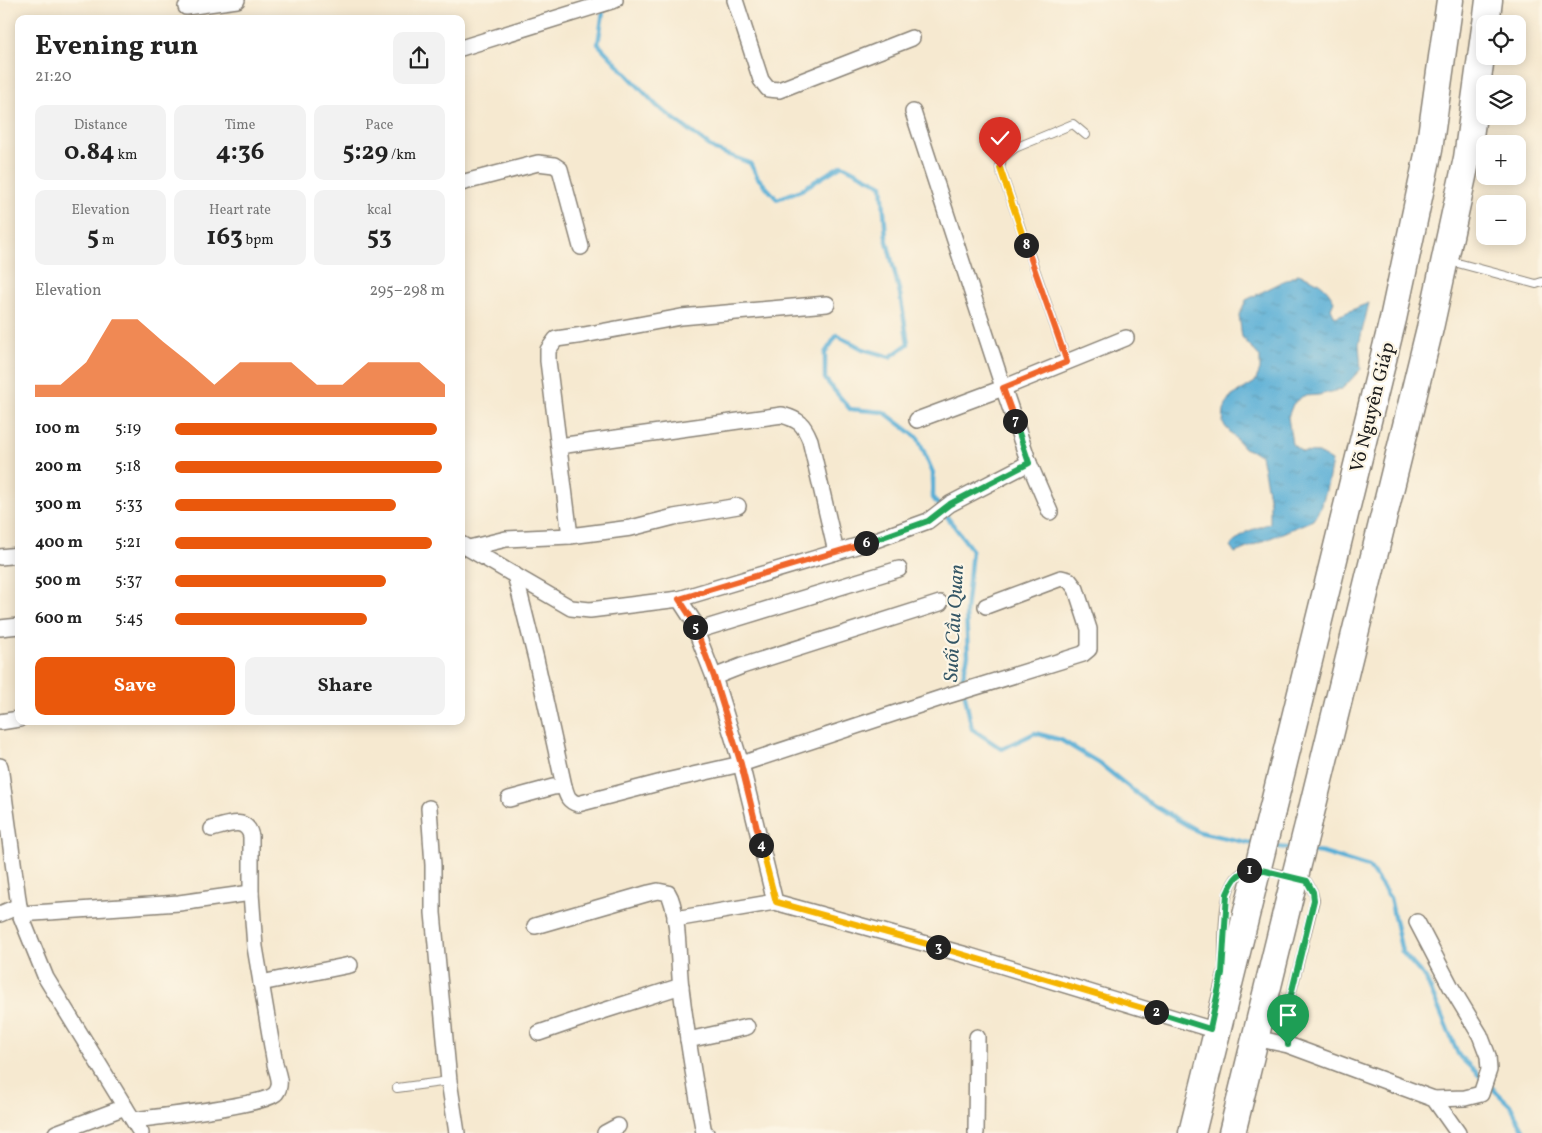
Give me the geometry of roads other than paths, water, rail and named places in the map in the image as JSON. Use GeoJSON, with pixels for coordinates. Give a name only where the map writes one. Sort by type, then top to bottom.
{"type":"FeatureCollection","features":[{"type":"Feature","properties":{"kind":"highway","name":"Võ Nguyên Giáp"},"geometry":{"type":"LineString","coordinates":[[1213,1030],[1256,875],[1393,319],[1429,150],[1450,0]]}},
{"type":"Feature","properties":{"kind":"highway"},"geometry":{"type":"LineString","coordinates":[[1487,15],[1489,0]]}},
{"type":"Feature","properties":{"kind":"highway","name":"Võ Nguyên Giáp"},"geometry":{"type":"LineString","coordinates":[[1255,1038],[1430,328],[1467,158],[1480,65]]}},
{"type":"Feature","properties":{"kind":"highway"},"geometry":{"type":"LineString","coordinates":[[1192,1133],[1213,1030]]}},
{"type":"Feature","properties":{"kind":"highway"},"geometry":{"type":"LineString","coordinates":[[1232,1133],[1255,1038]]}},
{"type":"Feature","properties":{"kind":"street"},"geometry":{"type":"LineString","coordinates":[[187,9],[237,0]]}},
{"type":"Feature","properties":{"kind":"street"},"geometry":{"type":"LineString","coordinates":[[465,47],[614,0]]}},
{"type":"Feature","properties":{"kind":"street"},"geometry":{"type":"LineString","coordinates":[[735,0],[761,80],[768,89],[779,90],[912,38]]}},
{"type":"Feature","properties":{"kind":"street"},"geometry":{"type":"LineString","coordinates":[[913,112],[1003,388],[1029,463],[1050,512]]}},
{"type":"Feature","properties":{"kind":"street"},"geometry":{"type":"LineString","coordinates":[[465,182],[538,163],[554,165],[560,168],[581,247]]}},
{"type":"Feature","properties":{"kind":"street"},"geometry":{"type":"LineString","coordinates":[[570,536],[548,361],[548,350],[556,339],[584,336],[681,317],[827,304]]}},
{"type":"Feature","properties":{"kind":"street"},"geometry":{"type":"LineString","coordinates":[[917,420],[1003,388],[1126,338]]}},
{"type":"Feature","properties":{"kind":"street"},"geometry":{"type":"LineString","coordinates":[[560,446],[782,415],[793,418],[804,425],[810,440],[836,552]]}},
{"type":"Feature","properties":{"kind":"street"},"geometry":{"type":"LineString","coordinates":[[465,546],[571,608],[590,610],[679,599],[870,542],[928,521],[950,504],[1029,463]]}},
{"type":"Feature","properties":{"kind":"street"},"geometry":{"type":"LineString","coordinates":[[465,546],[506,539],[570,536],[631,528],[674,517],[738,506]]}},
{"type":"Feature","properties":{"kind":"street"},"geometry":{"type":"LineString","coordinates":[[0,557],[15,555]]}},
{"type":"Feature","properties":{"kind":"street"},"geometry":{"type":"LineString","coordinates":[[696,631],[899,568]]}},
{"type":"Feature","properties":{"kind":"street"},"geometry":{"type":"LineString","coordinates":[[515,575],[564,786],[568,798],[578,804],[741,764],[947,696],[1083,654],[1089,648],[1089,629],[1076,589],[1070,580],[1061,578],[986,606]]}},
{"type":"Feature","properties":{"kind":"street"},"geometry":{"type":"LineString","coordinates":[[679,599],[694,622],[714,677],[741,764],[776,902]]}},
{"type":"Feature","properties":{"kind":"street"},"geometry":{"type":"LineString","coordinates":[[714,677],[742,666],[940,603]]}},
{"type":"Feature","properties":{"kind":"street"},"geometry":{"type":"LineString","coordinates":[[0,628],[15,626]]}},
{"type":"Feature","properties":{"kind":"street"},"geometry":{"type":"LineString","coordinates":[[0,722],[15,720]]}},
{"type":"Feature","properties":{"kind":"street"},"geometry":{"type":"LineString","coordinates":[[0,766],[20,910],[46,978],[137,1127],[270,1098],[277,1092],[280,1082],[275,1064],[254,947],[250,829],[245,824],[238,823],[212,829]]}},
{"type":"Feature","properties":{"kind":"street"},"geometry":{"type":"LineString","coordinates":[[509,799],[553,787],[564,786]]}},
{"type":"Feature","properties":{"kind":"street"},"geometry":{"type":"LineString","coordinates":[[429,808],[433,865],[432,913],[456,1133]]}},
{"type":"Feature","properties":{"kind":"street"},"geometry":{"type":"LineString","coordinates":[[535,926],[658,891],[668,893],[672,900],[675,919],[688,1040],[704,1133],[706,1133]]}},
{"type":"Feature","properties":{"kind":"street"},"geometry":{"type":"LineString","coordinates":[[0,914],[20,910],[179,903],[251,894]]}},
{"type":"Feature","properties":{"kind":"street"},"geometry":{"type":"LineString","coordinates":[[675,919],[776,902],[970,956],[1213,1030]]}},
{"type":"Feature","properties":{"kind":"street"},"geometry":{"type":"LineString","coordinates":[[1255,1038],[1288,1045],[1434,1099],[1465,1098],[1481,1094],[1489,1070],[1488,1056],[1480,1034],[1451,987],[1417,922]]}},
{"type":"Feature","properties":{"kind":"street"},"geometry":{"type":"LineString","coordinates":[[261,982],[350,965]]}},
{"type":"Feature","properties":{"kind":"street"},"geometry":{"type":"LineString","coordinates":[[539,1033],[681,986]]}},
{"type":"Feature","properties":{"kind":"street"},"geometry":{"type":"LineString","coordinates":[[688,1040],[747,1028]]}},
{"type":"Feature","properties":{"kind":"street"},"geometry":{"type":"LineString","coordinates":[[976,1133],[977,1037]]}},
{"type":"Feature","properties":{"kind":"street"},"geometry":{"type":"LineString","coordinates":[[1434,1099],[1458,1133]]}},
{"type":"Feature","properties":{"kind":"street"},"geometry":{"type":"LineString","coordinates":[[56,1133],[125,1107]]}},
{"type":"Feature","properties":{"kind":"lane"},"geometry":{"type":"LineString","coordinates":[[1067,362],[1000,168],[1002,158],[1016,148],[1065,127],[1073,124],[1086,134]]}},
{"type":"Feature","properties":{"kind":"lane"},"geometry":{"type":"LineString","coordinates":[[1445,260],[1536,284],[1542,282]]}},
{"type":"Feature","properties":{"kind":"lane"},"geometry":{"type":"LineString","coordinates":[[1222,973],[1226,902],[1232,882],[1238,875],[1242,872],[1257,869],[1307,881],[1313,892],[1314,900],[1288,1007],[1288,1045]]}},
{"type":"Feature","properties":{"kind":"lane"},"geometry":{"type":"LineString","coordinates":[[1213,1030],[1219,988]]}},
{"type":"Feature","properties":{"kind":"lane"},"geometry":{"type":"LineString","coordinates":[[397,1088],[449,1082]]}},
{"type":"Feature","properties":{"kind":"water"},"geometry":{"type":"Polygon","coordinates":[[[1298,274],[1315,281],[1327,290],[1334,301],[1331,308],[1335,317],[1369,303],[1359,344],[1361,369],[1342,389],[1319,395],[1303,396],[1293,404],[1288,417],[1292,444],[1302,452],[1319,453],[1332,461],[1323,499],[1313,520],[1235,553],[1230,546],[1246,532],[1270,523],[1270,502],[1261,455],[1244,448],[1223,424],[1224,410],[1229,398],[1255,382],[1260,370],[1260,357],[1242,337],[1239,315],[1246,300],[1298,274]]]}},
{"type":"Feature","properties":{"kind":"waterway","name":"Suối Cầu Quan"},"geometry":{"type":"LineString","coordinates":[[604,6],[598,44],[657,106],[715,150],[750,163],[758,178],[777,199],[801,190],[842,165],[882,185],[886,237],[900,294],[908,344],[890,357],[863,349],[837,335],[825,353],[825,379],[850,409],[884,412],[918,438],[933,473],[933,498],[972,550],[966,612],[968,655],[962,681],[972,729],[1002,749],[1035,733],[1061,740],[1099,763],[1146,801],[1199,832],[1254,844]]}},
{"type":"Feature","properties":{"kind":"waterway","name":"Suối Cầu Quan"},"geometry":{"type":"LineString","coordinates":[[1272,846],[1294,849]]}},
{"type":"Feature","properties":{"kind":"waterway","name":"Suối Cầu Quan"},"geometry":{"type":"LineString","coordinates":[[1309,851],[1323,853],[1369,867],[1390,898],[1402,952],[1426,979],[1459,1056],[1482,1078]]}},
{"type":"Feature","properties":{"kind":"waterway","name":"Suối Cầu Quan"},"geometry":{"type":"LineString","coordinates":[[1488,1084],[1510,1105],[1525,1133]]}}]}
